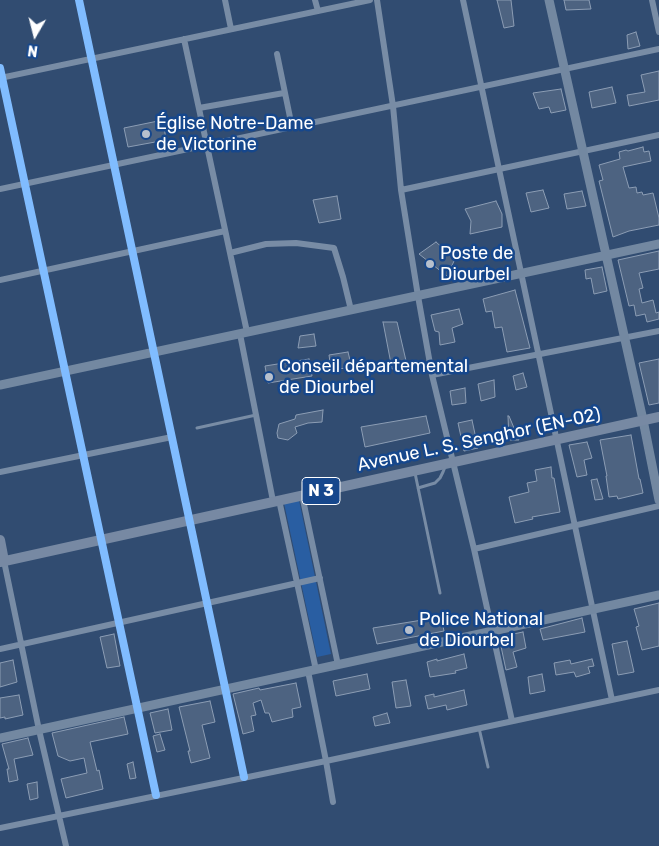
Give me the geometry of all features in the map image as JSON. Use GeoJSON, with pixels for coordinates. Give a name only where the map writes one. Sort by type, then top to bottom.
{"type":"FeatureCollection","features":[{"type":"Feature","properties":{"kind":"main road","name":"N 3"},"geometry":{"type":"LineString","coordinates":[[643,420],[659,417]]}},
{"type":"Feature","properties":{"kind":"main road","name":"Avenue L. S. Senghor (EN-02)"},"geometry":{"type":"LineString","coordinates":[[2,561],[643,420]]}},
{"type":"Feature","properties":{"kind":"main road"},"geometry":{"type":"LineString","coordinates":[[0,540],[2,561]]}},
{"type":"Feature","properties":{"kind":"street"},"geometry":{"type":"LineString","coordinates":[[79,0],[244,777]]}},
{"type":"Feature","properties":{"kind":"street"},"geometry":{"type":"LineString","coordinates":[[225,0],[231,29]]}},
{"type":"Feature","properties":{"kind":"street"},"geometry":{"type":"LineString","coordinates":[[315,0],[318,11]]}},
{"type":"Feature","properties":{"kind":"street"},"geometry":{"type":"LineString","coordinates":[[1,78],[370,0]]}},
{"type":"Feature","properties":{"kind":"street"},"geometry":{"type":"LineString","coordinates":[[377,0],[393,106],[401,190],[432,375],[449,463],[474,549],[512,721]]}},
{"type":"Feature","properties":{"kind":"street"},"geometry":{"type":"LineString","coordinates":[[463,0],[612,700]]}},
{"type":"Feature","properties":{"kind":"street"},"geometry":{"type":"LineString","coordinates":[[549,0],[643,420],[659,500]]}},
{"type":"Feature","properties":{"kind":"street"},"geometry":{"type":"LineString","coordinates":[[652,0],[659,32]]}},
{"type":"Feature","properties":{"kind":"street"},"geometry":{"type":"LineString","coordinates":[[184,39],[230,253],[256,415],[296,583],[333,802]]}},
{"type":"Feature","properties":{"kind":"street"},"geometry":{"type":"LineString","coordinates":[[0,189],[659,49]]}},
{"type":"Feature","properties":{"kind":"street"},"geometry":{"type":"LineString","coordinates":[[277,54],[292,127]]}},
{"type":"Feature","properties":{"kind":"street"},"geometry":{"type":"LineString","coordinates":[[0,68],[156,795]]}},
{"type":"Feature","properties":{"kind":"street"},"geometry":{"type":"LineString","coordinates":[[198,108],[284,93]]}},
{"type":"Feature","properties":{"kind":"street"},"geometry":{"type":"LineString","coordinates":[[401,190],[659,135]]}},
{"type":"Feature","properties":{"kind":"street"},"geometry":{"type":"LineString","coordinates":[[0,280],[225,231]]}},
{"type":"Feature","properties":{"kind":"street"},"geometry":{"type":"LineString","coordinates":[[230,253],[266,244],[296,243],[334,248],[351,310]]}},
{"type":"Feature","properties":{"kind":"street"},"geometry":{"type":"LineString","coordinates":[[0,385],[659,244]]}},
{"type":"Feature","properties":{"kind":"street"},"geometry":{"type":"LineString","coordinates":[[432,375],[659,331]]}},
{"type":"Feature","properties":{"kind":"street"},"geometry":{"type":"LineString","coordinates":[[0,472],[172,437]]}},
{"type":"Feature","properties":{"kind":"street"},"geometry":{"type":"LineString","coordinates":[[302,495],[338,665]]}},
{"type":"Feature","properties":{"kind":"street"},"geometry":{"type":"LineString","coordinates":[[474,549],[659,506]]}},
{"type":"Feature","properties":{"kind":"street"},"geometry":{"type":"LineString","coordinates":[[2,561],[66,846]]}},
{"type":"Feature","properties":{"kind":"street"},"geometry":{"type":"LineString","coordinates":[[0,649],[320,578]]}},
{"type":"Feature","properties":{"kind":"street"},"geometry":{"type":"LineString","coordinates":[[0,738],[659,595]]}},
{"type":"Feature","properties":{"kind":"street"},"geometry":{"type":"LineString","coordinates":[[0,828],[659,690]]}},
{"type":"Feature","properties":{"kind":"lane"},"geometry":{"type":"LineString","coordinates":[[197,428],[256,415]]}},
{"type":"Feature","properties":{"kind":"lane"},"geometry":{"type":"LineString","coordinates":[[418,488],[435,482],[440,478],[449,463]]}},
{"type":"Feature","properties":{"kind":"lane"},"geometry":{"type":"LineString","coordinates":[[414,470],[440,593]]}},
{"type":"Feature","properties":{"kind":"lane"},"geometry":{"type":"LineString","coordinates":[[479,728],[488,767]]}},
{"type":"Feature","properties":{"kind":"shaded area"},"geometry":{"type":"Polygon","coordinates":[[[299,500],[331,654],[317,657],[284,503],[299,500]]]}},
{"type":"Feature","properties":{"kind":"building"},"geometry":{"type":"Polygon","coordinates":[[[497,0],[511,0],[514,26],[504,28],[497,0]]]}},
{"type":"Feature","properties":{"kind":"building"},"geometry":{"type":"Polygon","coordinates":[[[564,0],[589,0],[591,9],[566,10],[564,0]]]}},
{"type":"Feature","properties":{"kind":"building"},"geometry":{"type":"Polygon","coordinates":[[[636,32],[640,46],[628,49],[627,35],[636,32]]]}},
{"type":"Feature","properties":{"kind":"building"},"geometry":{"type":"Polygon","coordinates":[[[659,71],[659,100],[629,106],[627,95],[645,92],[641,75],[659,71]]]}},
{"type":"Feature","properties":{"kind":"building"},"geometry":{"type":"Polygon","coordinates":[[[612,87],[616,103],[592,108],[589,92],[612,87]]]}},
{"type":"Feature","properties":{"kind":"building"},"geometry":{"type":"Polygon","coordinates":[[[561,89],[566,110],[551,113],[549,107],[539,109],[533,93],[561,89]]]}},
{"type":"Feature","properties":{"kind":"building","name":"Église Notre-Dame de Victorine"},"geometry":{"type":"Polygon","coordinates":[[[163,120],[166,140],[128,147],[124,128],[163,120]]]}},
{"type":"Feature","properties":{"kind":"building"},"geometry":{"type":"Polygon","coordinates":[[[643,147],[644,152],[649,151],[651,161],[623,167],[629,188],[636,187],[637,193],[642,192],[643,195],[653,193],[659,225],[629,231],[613,237],[599,181],[603,180],[599,165],[620,159],[619,152],[643,147]]]}},
{"type":"Feature","properties":{"kind":"building"},"geometry":{"type":"Polygon","coordinates":[[[543,190],[549,208],[531,212],[526,193],[543,190]]]}},
{"type":"Feature","properties":{"kind":"building"},"geometry":{"type":"Polygon","coordinates":[[[582,191],[586,206],[567,209],[564,194],[582,191]]]}},
{"type":"Feature","properties":{"kind":"building"},"geometry":{"type":"Polygon","coordinates":[[[337,196],[341,219],[319,223],[313,200],[337,196]]]}},
{"type":"Feature","properties":{"kind":"building"},"geometry":{"type":"Polygon","coordinates":[[[496,201],[502,214],[502,227],[470,234],[471,221],[465,209],[496,201]]]}},
{"type":"Feature","properties":{"kind":"building"},"geometry":{"type":"Polygon","coordinates":[[[436,242],[455,259],[447,276],[419,254],[436,242]]]}},
{"type":"Feature","properties":{"kind":"building"},"geometry":{"type":"Polygon","coordinates":[[[659,251],[659,269],[639,273],[643,288],[639,289],[642,303],[653,300],[656,313],[659,312],[659,319],[647,322],[645,314],[636,316],[634,305],[629,306],[618,260],[659,251]]]}},
{"type":"Feature","properties":{"kind":"building"},"geometry":{"type":"Polygon","coordinates":[[[602,267],[607,291],[594,294],[591,278],[586,279],[585,270],[602,267]]]}},
{"type":"Feature","properties":{"kind":"building"},"geometry":{"type":"Polygon","coordinates":[[[515,290],[530,348],[507,352],[502,327],[495,328],[492,311],[486,312],[483,299],[515,290]]]}},
{"type":"Feature","properties":{"kind":"building"},"geometry":{"type":"Polygon","coordinates":[[[459,309],[463,324],[452,328],[455,342],[440,345],[439,332],[435,331],[431,315],[459,309]]]}},
{"type":"Feature","properties":{"kind":"building"},"geometry":{"type":"Polygon","coordinates":[[[383,322],[397,322],[407,365],[392,369],[383,322]]]}},
{"type":"Feature","properties":{"kind":"building"},"geometry":{"type":"Polygon","coordinates":[[[314,334],[316,346],[298,348],[300,336],[314,334]]]}},
{"type":"Feature","properties":{"kind":"building"},"geometry":{"type":"Polygon","coordinates":[[[348,352],[352,368],[331,369],[329,355],[348,352]]]}},
{"type":"Feature","properties":{"kind":"building"},"geometry":{"type":"Polygon","coordinates":[[[309,359],[312,376],[268,383],[265,366],[309,359]]]}},
{"type":"Feature","properties":{"kind":"building"},"geometry":{"type":"Polygon","coordinates":[[[659,359],[659,403],[649,405],[639,363],[659,359]]]}},
{"type":"Feature","properties":{"kind":"building"},"geometry":{"type":"Polygon","coordinates":[[[523,373],[527,387],[516,390],[513,376],[523,373]]]}},
{"type":"Feature","properties":{"kind":"building"},"geometry":{"type":"Polygon","coordinates":[[[494,380],[495,397],[481,401],[478,384],[494,380]]]}},
{"type":"Feature","properties":{"kind":"building"},"geometry":{"type":"Polygon","coordinates":[[[465,388],[466,403],[452,405],[450,391],[465,388]]]}},
{"type":"Feature","properties":{"kind":"building"},"geometry":{"type":"Polygon","coordinates":[[[323,410],[322,422],[308,423],[295,427],[297,433],[288,440],[278,438],[279,424],[295,419],[296,415],[323,410]]]}},
{"type":"Feature","properties":{"kind":"building"},"geometry":{"type":"Polygon","coordinates":[[[426,416],[430,433],[365,447],[361,427],[426,416]]]}},
{"type":"Feature","properties":{"kind":"building"},"geometry":{"type":"Polygon","coordinates":[[[509,416],[519,440],[509,440],[509,416]]]}},
{"type":"Feature","properties":{"kind":"building"},"geometry":{"type":"Polygon","coordinates":[[[472,420],[478,448],[464,451],[458,423],[472,420]]]}},
{"type":"Feature","properties":{"kind":"building"},"geometry":{"type":"Polygon","coordinates":[[[631,435],[643,493],[618,499],[617,496],[609,497],[600,440],[631,435]]]}},
{"type":"Feature","properties":{"kind":"building"},"geometry":{"type":"Polygon","coordinates":[[[587,442],[592,458],[584,460],[587,475],[577,477],[569,445],[587,442]]]}},
{"type":"Feature","properties":{"kind":"building"},"geometry":{"type":"Polygon","coordinates":[[[551,467],[560,512],[532,517],[533,519],[515,523],[509,497],[529,492],[527,483],[537,481],[535,470],[551,467]]]}},
{"type":"Feature","properties":{"kind":"building"},"geometry":{"type":"Polygon","coordinates":[[[597,479],[603,499],[595,500],[591,480],[597,479]]]}},
{"type":"Feature","properties":{"kind":"building"},"geometry":{"type":"Polygon","coordinates":[[[659,603],[659,646],[642,650],[636,627],[639,626],[634,609],[659,603]]]}},
{"type":"Feature","properties":{"kind":"building","name":"Police National de Diourbel"},"geometry":{"type":"Polygon","coordinates":[[[441,617],[444,631],[377,644],[373,628],[441,617]]]}},
{"type":"Feature","properties":{"kind":"building"},"geometry":{"type":"Polygon","coordinates":[[[582,618],[585,632],[543,640],[540,629],[582,618]]]}},
{"type":"Feature","properties":{"kind":"building"},"geometry":{"type":"Polygon","coordinates":[[[523,632],[526,648],[513,652],[517,667],[506,670],[499,637],[523,632]]]}},
{"type":"Feature","properties":{"kind":"building"},"geometry":{"type":"Polygon","coordinates":[[[114,634],[120,666],[107,668],[100,637],[114,634]]]}},
{"type":"Feature","properties":{"kind":"building"},"geometry":{"type":"Polygon","coordinates":[[[627,641],[634,672],[618,675],[612,644],[627,641]]]}},
{"type":"Feature","properties":{"kind":"building"},"geometry":{"type":"Polygon","coordinates":[[[464,654],[467,668],[455,671],[456,673],[430,677],[427,662],[464,654]]]}},
{"type":"Feature","properties":{"kind":"building"},"geometry":{"type":"Polygon","coordinates":[[[592,659],[594,666],[588,667],[590,673],[576,677],[574,672],[556,675],[554,663],[570,660],[571,664],[592,659]]]}},
{"type":"Feature","properties":{"kind":"building"},"geometry":{"type":"Polygon","coordinates":[[[13,660],[17,682],[0,687],[0,663],[13,660]]]}},
{"type":"Feature","properties":{"kind":"building"},"geometry":{"type":"Polygon","coordinates":[[[367,674],[370,689],[336,696],[333,681],[367,674]]]}},
{"type":"Feature","properties":{"kind":"building"},"geometry":{"type":"Polygon","coordinates":[[[542,674],[545,691],[530,694],[528,677],[542,674]]]}},
{"type":"Feature","properties":{"kind":"building"},"geometry":{"type":"Polygon","coordinates":[[[406,680],[411,706],[396,708],[392,682],[406,680]]]}},
{"type":"Feature","properties":{"kind":"building"},"geometry":{"type":"Polygon","coordinates":[[[296,683],[301,707],[292,709],[293,717],[272,722],[269,713],[265,713],[261,700],[253,703],[256,715],[251,716],[254,731],[243,734],[233,694],[296,683]]]}},
{"type":"Feature","properties":{"kind":"building"},"geometry":{"type":"Polygon","coordinates":[[[464,690],[467,705],[447,710],[446,705],[428,709],[425,696],[434,694],[434,697],[464,690]]]}},
{"type":"Feature","properties":{"kind":"building"},"geometry":{"type":"Polygon","coordinates":[[[19,695],[23,715],[5,719],[5,717],[0,718],[0,698],[19,695]]]}},
{"type":"Feature","properties":{"kind":"building"},"geometry":{"type":"Polygon","coordinates":[[[210,701],[215,722],[202,725],[210,758],[191,763],[188,751],[190,751],[179,707],[210,701]]]}},
{"type":"Feature","properties":{"kind":"building"},"geometry":{"type":"Polygon","coordinates":[[[168,709],[172,730],[155,733],[150,713],[168,709]]]}},
{"type":"Feature","properties":{"kind":"building"},"geometry":{"type":"Polygon","coordinates":[[[387,713],[390,723],[375,726],[373,717],[387,713]]]}},
{"type":"Feature","properties":{"kind":"building"},"geometry":{"type":"Polygon","coordinates":[[[124,717],[128,734],[90,742],[103,789],[66,798],[61,779],[87,773],[84,758],[70,761],[58,756],[52,733],[124,717]]]}},
{"type":"Feature","properties":{"kind":"building"},"geometry":{"type":"Polygon","coordinates":[[[160,734],[165,750],[157,752],[153,736],[160,734]]]}},
{"type":"Feature","properties":{"kind":"building"},"geometry":{"type":"Polygon","coordinates":[[[28,738],[33,755],[14,759],[18,780],[9,782],[7,769],[9,769],[2,744],[28,738]]]}},
{"type":"Feature","properties":{"kind":"building"},"geometry":{"type":"Polygon","coordinates":[[[133,762],[136,778],[130,779],[127,764],[133,762]]]}},
{"type":"Feature","properties":{"kind":"building"},"geometry":{"type":"Polygon","coordinates":[[[37,782],[38,798],[30,800],[27,784],[37,782]]]}},
{"type":"Feature","properties":{"kind":"cycle path"},"geometry":{"type":"LineString","coordinates":[[79,0],[244,777]]}},
{"type":"Feature","properties":{"kind":"cycle path"},"geometry":{"type":"LineString","coordinates":[[0,68],[156,795]]}},
{"type":"Feature","properties":{"kind":"place","name":"Église Notre-Dame de Victorine"},"geometry":{"type":"Point","coordinates":[146,134]}},
{"type":"Feature","properties":{"kind":"place","name":"Poste de Diourbel"},"geometry":{"type":"Point","coordinates":[430,264]}},
{"type":"Feature","properties":{"kind":"place","name":"Conseil départemental de Diourbel"},"geometry":{"type":"Point","coordinates":[269,377]}},
{"type":"Feature","properties":{"kind":"place","name":"Police National de Diourbel"},"geometry":{"type":"Point","coordinates":[409,630]}}]}
